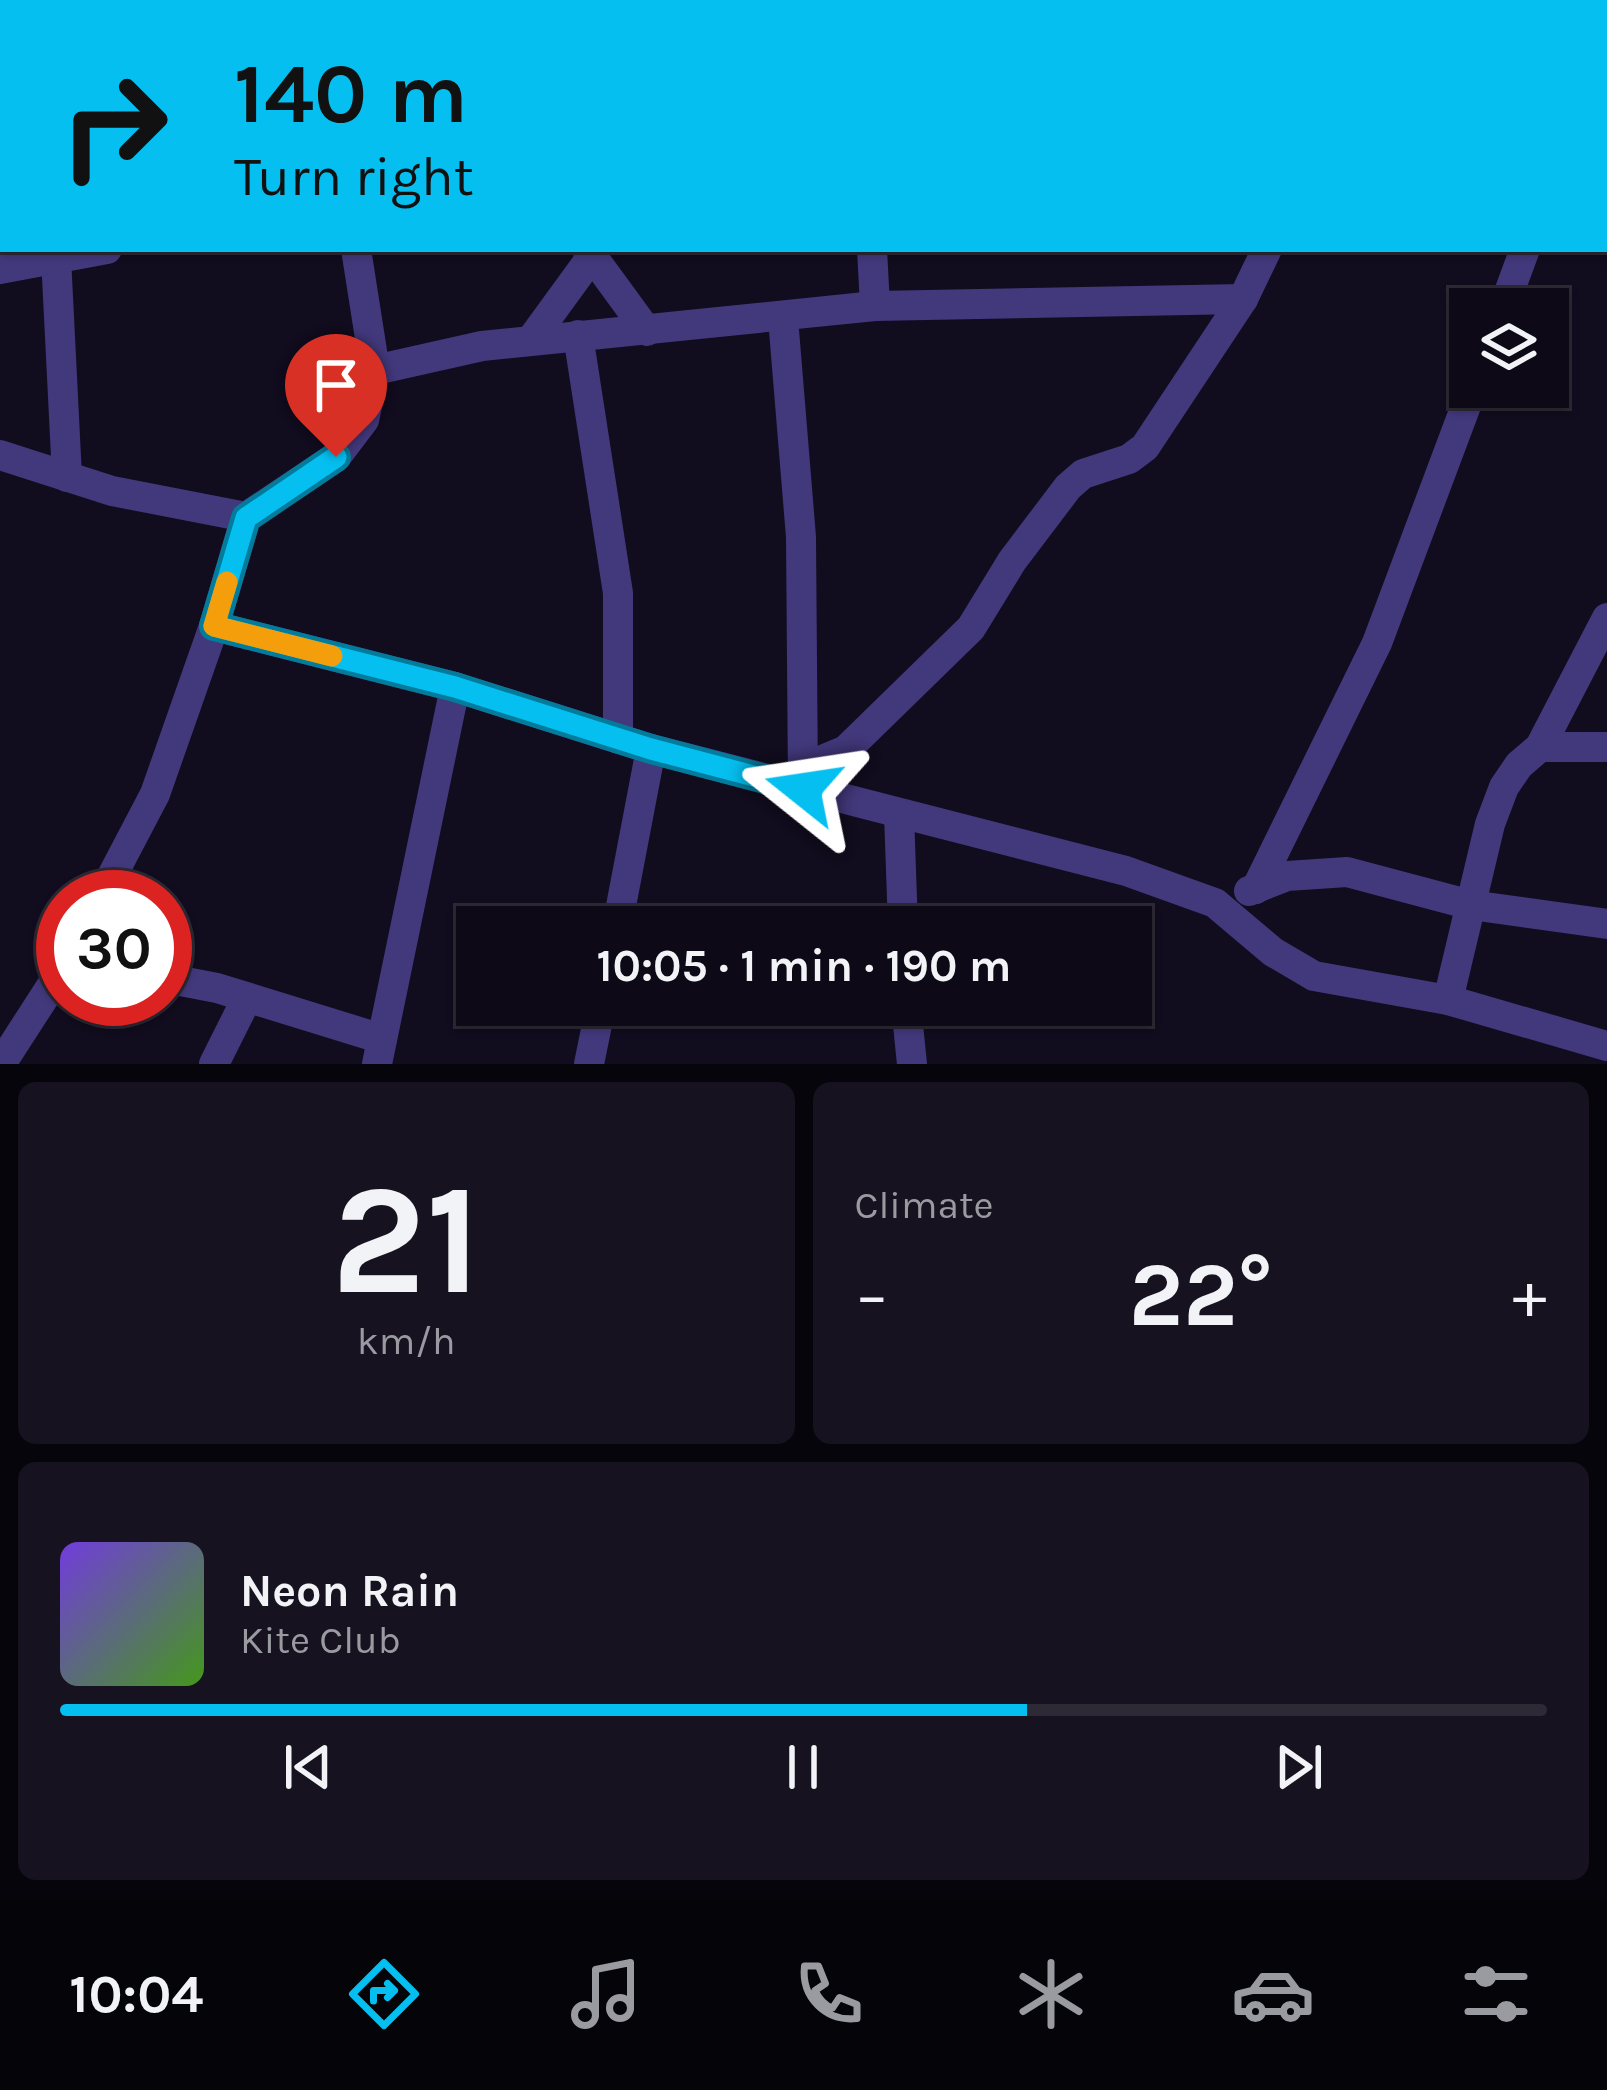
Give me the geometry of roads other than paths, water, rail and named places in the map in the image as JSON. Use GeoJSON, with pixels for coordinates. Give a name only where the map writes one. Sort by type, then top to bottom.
{"type":"FeatureCollection","features":[{"type":"Feature","properties":{"kind":"street"},"geometry":{"type":"LineString","coordinates":[[115,870],[155,794],[246,518],[336,457],[364,420],[375,370],[356,252]]}},
{"type":"Feature","properties":{"kind":"street"},"geometry":{"type":"LineString","coordinates":[[531,340],[590,252],[647,331]]}},
{"type":"Feature","properties":{"kind":"street"},"geometry":{"type":"LineString","coordinates":[[872,252],[875,306]]}},
{"type":"Feature","properties":{"kind":"street"},"geometry":{"type":"LineString","coordinates":[[803,779],[846,750],[970,628],[1012,561],[1068,487],[1083,474],[1129,459],[1145,447],[1243,299],[1266,252]]}},
{"type":"Feature","properties":{"kind":"street"},"geometry":{"type":"LineString","coordinates":[[1511,288],[1524,252]]}},
{"type":"Feature","properties":{"kind":"street"},"geometry":{"type":"LineString","coordinates":[[0,268],[67,253],[68,477]]}},
{"type":"Feature","properties":{"kind":"street"},"geometry":{"type":"LineString","coordinates":[[375,370],[482,346],[875,306],[1243,299]]}},
{"type":"Feature","properties":{"kind":"street"},"geometry":{"type":"LineString","coordinates":[[783,318],[801,537],[803,779]]}},
{"type":"Feature","properties":{"kind":"street"},"geometry":{"type":"LineString","coordinates":[[578,335],[618,593],[618,739]]}},
{"type":"Feature","properties":{"kind":"street"},"geometry":{"type":"LineString","coordinates":[[1256,889],[1377,643],[1465,408]]}},
{"type":"Feature","properties":{"kind":"street"},"geometry":{"type":"LineString","coordinates":[[0,455],[112,490],[246,518]]}},
{"type":"Feature","properties":{"kind":"street"},"geometry":{"type":"LineString","coordinates":[[1448,1000],[1490,824],[1504,787],[1540,747],[1607,618]]}},
{"type":"Feature","properties":{"kind":"street"},"geometry":{"type":"LineString","coordinates":[[214,626],[455,687],[651,749],[803,779],[899,814],[1126,871],[1215,903],[1273,952],[1314,976],[1448,1000],[1607,1046]]}},
{"type":"Feature","properties":{"kind":"street"},"geometry":{"type":"LineString","coordinates":[[192,985],[247,998],[380,1051],[455,687]]}},
{"type":"Feature","properties":{"kind":"street"},"geometry":{"type":"LineString","coordinates":[[1540,747],[1607,747]]}},
{"type":"Feature","properties":{"kind":"street"},"geometry":{"type":"LineString","coordinates":[[621,906],[651,749]]}},
{"type":"Feature","properties":{"kind":"street"},"geometry":{"type":"LineString","coordinates":[[899,814],[902,906]]}},
{"type":"Feature","properties":{"kind":"street"},"geometry":{"type":"LineString","coordinates":[[1215,903],[1287,876],[1347,872],[1471,905],[1607,924]]}},
{"type":"Feature","properties":{"kind":"street"},"geometry":{"type":"LineString","coordinates":[[214,1064],[247,998]]}},
{"type":"Feature","properties":{"kind":"street"},"geometry":{"type":"LineString","coordinates":[[1,1064],[36,1010]]}},
{"type":"Feature","properties":{"kind":"street"},"geometry":{"type":"LineString","coordinates":[[589,1064],[597,1026]]}},
{"type":"Feature","properties":{"kind":"street"},"geometry":{"type":"LineString","coordinates":[[908,1026],[912,1064]]}}]}
